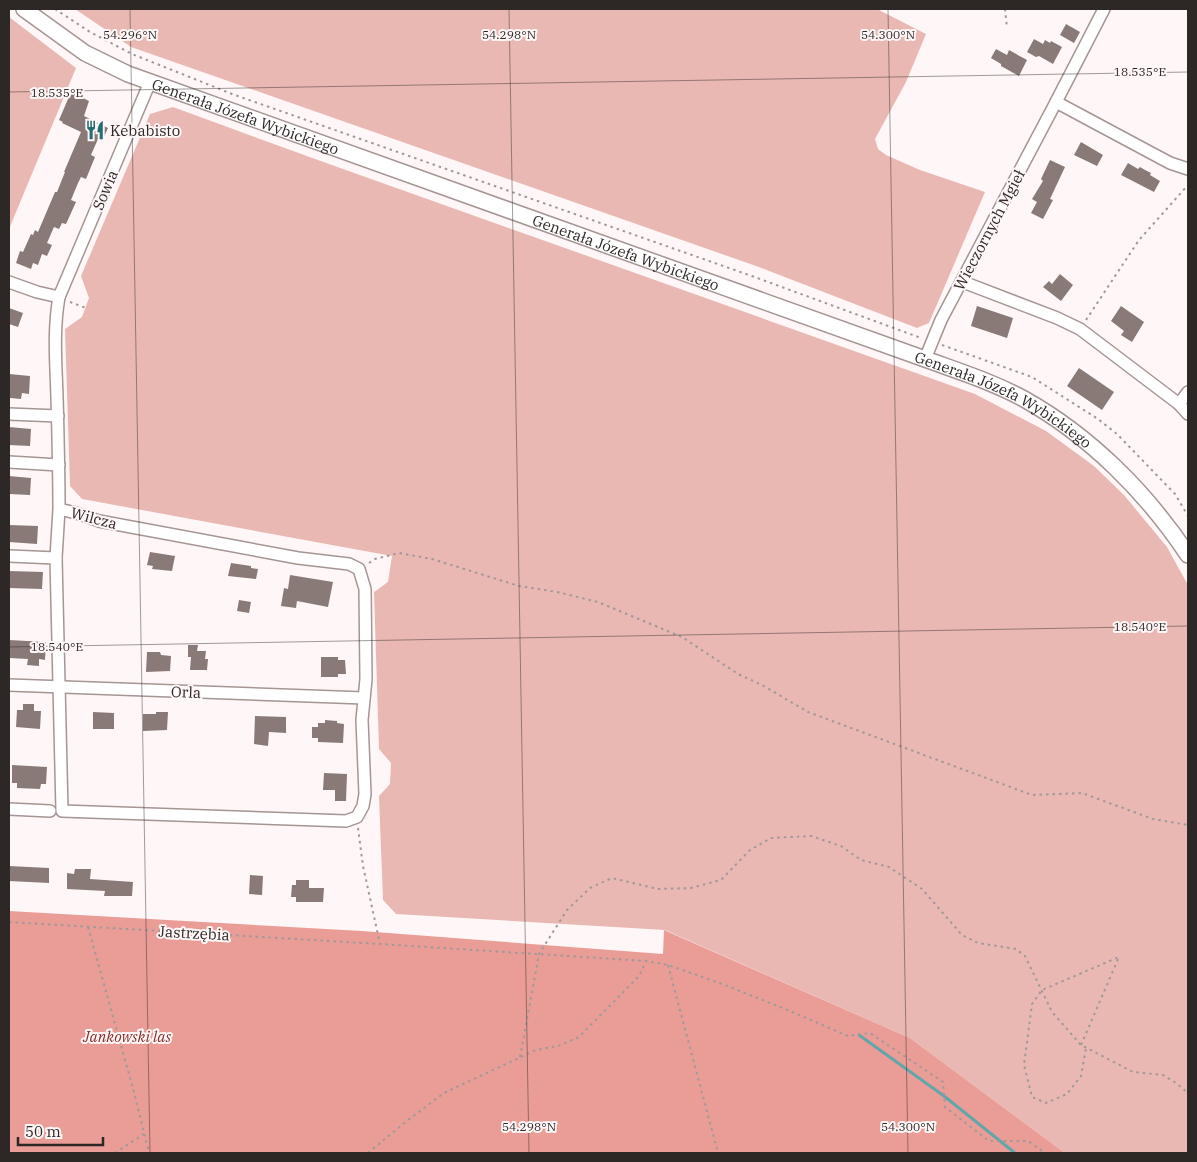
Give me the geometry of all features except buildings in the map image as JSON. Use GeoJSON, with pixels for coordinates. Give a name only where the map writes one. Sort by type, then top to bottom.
{"type":"FeatureCollection","features":[{"type":"Feature","properties":{"kind":"main road","name":"Generała Józefa Wybickiego"},"geometry":{"type":"LineString","coordinates":[[24,9],[85,53],[110,66],[150,82],[925,358],[1023,398],[1063,424],[1097,451],[1130,482],[1168,525],[1188,555]]}},
{"type":"Feature","properties":{"kind":"street","name":"Wieczornych Mgieł"},"geometry":{"type":"LineString","coordinates":[[925,358],[931,342],[1104,9]]}},
{"type":"Feature","properties":{"kind":"street","name":"Sowia"},"geometry":{"type":"LineString","coordinates":[[59,297],[150,82]]}},
{"type":"Feature","properties":{"kind":"street"},"geometry":{"type":"LineString","coordinates":[[1056,102],[1170,163],[1188,169]]}},
{"type":"Feature","properties":{"kind":"street"},"geometry":{"type":"LineString","coordinates":[[9,282],[37,292],[59,297]]}},
{"type":"Feature","properties":{"kind":"street"},"geometry":{"type":"LineString","coordinates":[[963,282],[1057,318],[1080,329],[1180,404],[1188,414]]}},
{"type":"Feature","properties":{"kind":"street","name":"Wilcza"},"geometry":{"type":"LineString","coordinates":[[59,297],[55,340],[59,509],[118,525],[298,558],[349,564],[359,569]]}},
{"type":"Feature","properties":{"kind":"street"},"geometry":{"type":"LineString","coordinates":[[1180,404],[1188,392]]}},
{"type":"Feature","properties":{"kind":"street"},"geometry":{"type":"LineString","coordinates":[[9,414],[58,416]]}},
{"type":"Feature","properties":{"kind":"street"},"geometry":{"type":"LineString","coordinates":[[9,462],[59,465]]}},
{"type":"Feature","properties":{"kind":"street"},"geometry":{"type":"LineString","coordinates":[[59,509],[56,558],[62,811],[346,821],[357,817],[363,806],[365,794],[362,720],[366,679],[365,589],[359,569]]}},
{"type":"Feature","properties":{"kind":"street"},"geometry":{"type":"LineString","coordinates":[[9,556],[56,558]]}},
{"type":"Feature","properties":{"kind":"street","name":"Orla"},"geometry":{"type":"LineString","coordinates":[[9,685],[364,698]]}},
{"type":"Feature","properties":{"kind":"street"},"geometry":{"type":"LineString","coordinates":[[9,809],[50,811]]}},
{"type":"Feature","properties":{"kind":"path"},"geometry":{"type":"LineString","coordinates":[[55,9],[90,32],[132,54],[232,94],[740,272],[931,342]]}},
{"type":"Feature","properties":{"kind":"path"},"geometry":{"type":"LineString","coordinates":[[1005,9],[1007,28]]}},
{"type":"Feature","properties":{"kind":"path"},"geometry":{"type":"LineString","coordinates":[[1080,329],[1140,240],[1188,185]]}},
{"type":"Feature","properties":{"kind":"path"},"geometry":{"type":"LineString","coordinates":[[59,297],[86,308]]}},
{"type":"Feature","properties":{"kind":"path"},"geometry":{"type":"LineString","coordinates":[[359,569],[375,559],[399,553],[432,559],[519,586],[557,592],[598,602],[682,637],[738,674],[762,685],[808,712],[1032,795],[1082,793],[1153,819],[1188,825]]}},
{"type":"Feature","properties":{"kind":"path"},"geometry":{"type":"LineString","coordinates":[[357,817],[363,866],[380,944]]}},
{"type":"Feature","properties":{"kind":"path"},"geometry":{"type":"LineString","coordinates":[[520,1057],[539,954],[567,910],[590,888],[612,878],[658,889],[691,888],[721,880],[750,850],[771,838],[811,836],[841,846],[861,860],[889,867],[922,889],[962,935],[978,943],[1016,949],[1025,956],[1052,1012],[1081,1045],[1133,1072],[1163,1075],[1188,1093]]}},
{"type":"Feature","properties":{"kind":"path","name":"Jastrzębia"},"geometry":{"type":"LineString","coordinates":[[9,922],[539,954],[646,961],[668,965],[733,988],[848,1036],[870,1033],[943,1082],[945,1107],[989,1141],[1028,1141],[1045,1153]]}},
{"type":"Feature","properties":{"kind":"path"},"geometry":{"type":"LineString","coordinates":[[88,927],[149,1153]]}},
{"type":"Feature","properties":{"kind":"path"},"geometry":{"type":"LineString","coordinates":[[1081,1045],[1119,957],[1042,990],[1032,1004],[1024,1065],[1032,1097],[1046,1103],[1067,1094],[1081,1076],[1086,1048]]}},
{"type":"Feature","properties":{"kind":"path"},"geometry":{"type":"LineString","coordinates":[[368,1153],[444,1093],[536,1050],[558,1046],[579,1036],[639,976],[646,961]]}},
{"type":"Feature","properties":{"kind":"path"},"geometry":{"type":"LineString","coordinates":[[668,965],[718,1153]]}},
{"type":"Feature","properties":{"kind":"path"},"geometry":{"type":"LineString","coordinates":[[114,1153],[144,1134]]}},
{"type":"Feature","properties":{"kind":"shaded area"},"geometry":{"type":"Polygon","coordinates":[[[75,9],[877,9],[926,34],[906,82],[875,139],[878,149],[886,155],[920,170],[985,192],[929,323],[917,328],[756,266],[131,47],[75,9]]]}},
{"type":"Feature","properties":{"kind":"shaded area"},"geometry":{"type":"Polygon","coordinates":[[[9,17],[76,68],[9,229],[9,17]]]}},
{"type":"Feature","properties":{"kind":"shaded area"},"geometry":{"type":"Polygon","coordinates":[[[173,107],[975,394],[1046,431],[1094,466],[1124,495],[1167,547],[1188,585],[1188,1153],[1065,1153],[910,1038],[665,930],[396,914],[383,900],[379,796],[390,784],[391,763],[379,749],[374,592],[388,582],[392,556],[82,499],[70,486],[65,329],[82,317],[89,298],[81,276],[150,114],[173,107]]]}},
{"type":"Feature","properties":{"kind":"green space","name":"Jankowski las"},"geometry":{"type":"Polygon","coordinates":[[[9,911],[362,931],[663,954],[664,930],[910,1038],[1065,1153],[9,1153],[9,911]]]}},
{"type":"Feature","properties":{"kind":"waterway"},"geometry":{"type":"LineString","coordinates":[[859,1035],[944,1096],[1015,1153]]}},
{"type":"Feature","properties":{"kind":"place","name":"Kebabisto"},"geometry":{"type":"Point","coordinates":[95,130]}}]}
